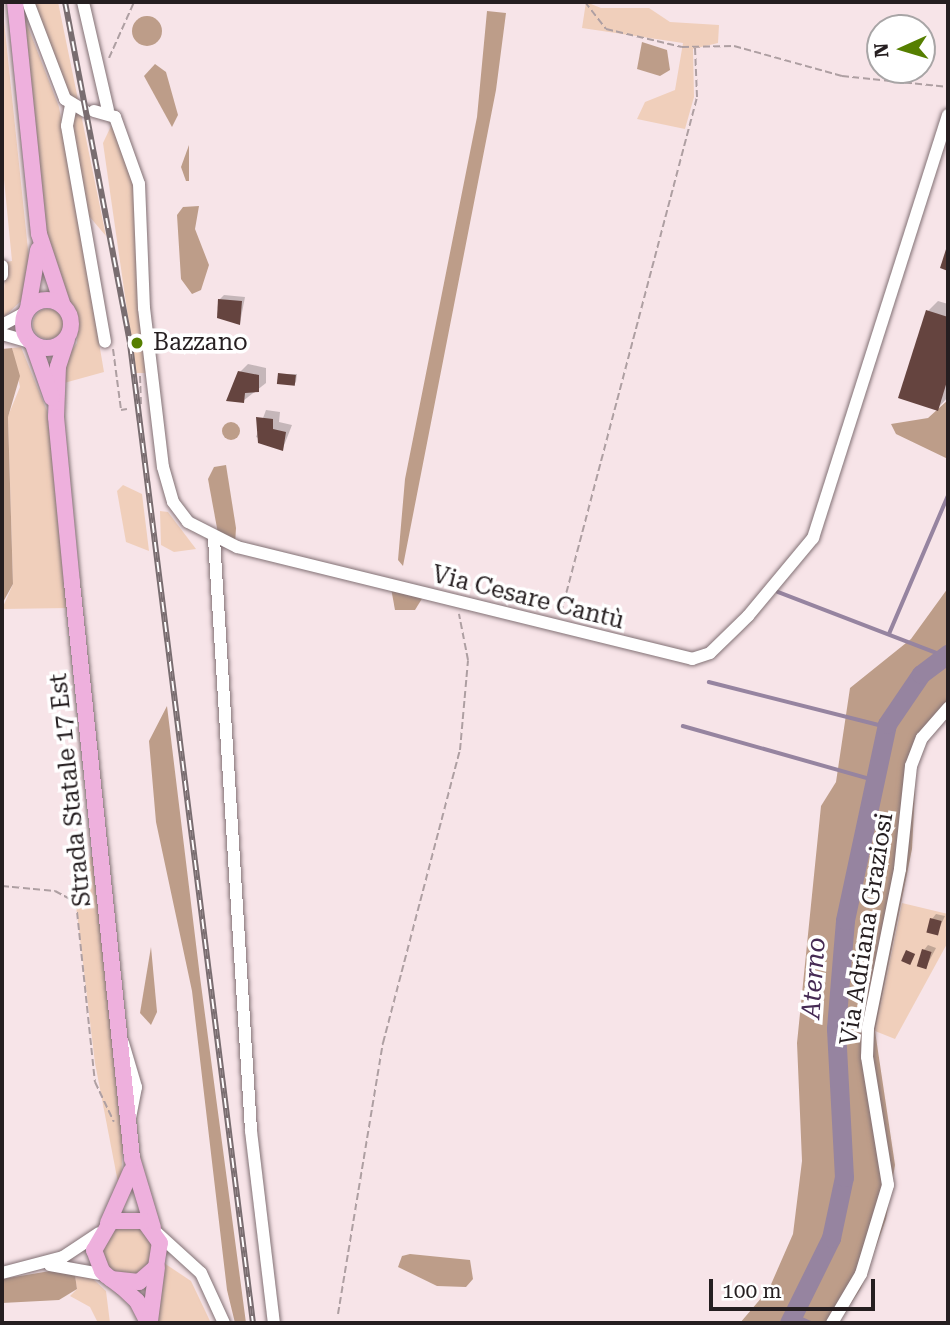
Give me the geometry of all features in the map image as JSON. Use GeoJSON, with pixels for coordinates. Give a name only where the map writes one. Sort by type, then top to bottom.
{"type":"FeatureCollection","features":[{"type":"Feature","properties":{"kind":"main road"},"geometry":{"type":"LineString","coordinates":[[15,2],[39,234],[71,322],[66,339],[48,349],[31,343],[27,310],[39,234]]}},
{"type":"Feature","properties":{"kind":"main road"},"geometry":{"type":"LineString","coordinates":[[27,310],[46,300],[63,306]]}},
{"type":"Feature","properties":{"kind":"main road","name":"Strada Statale 17 Est"},"geometry":{"type":"LineString","coordinates":[[66,339],[58,368],[56,417],[132,1158],[154,1230]]}},
{"type":"Feature","properties":{"kind":"main road","name":"Strada Statale 17 Est"},"geometry":{"type":"LineString","coordinates":[[31,343],[56,417]]}},
{"type":"Feature","properties":{"kind":"main road","name":"Strada Statale 17 Est"},"geometry":{"type":"LineString","coordinates":[[103,1228],[126,1194],[132,1158]]}},
{"type":"Feature","properties":{"kind":"main road"},"geometry":{"type":"LineString","coordinates":[[133,1217],[154,1230],[159,1261],[149,1323],[137,1301],[108,1277],[95,1255],[103,1228],[133,1217]]}},
{"type":"Feature","properties":{"kind":"main road"},"geometry":{"type":"LineString","coordinates":[[108,1277],[139,1282],[159,1261]]}},
{"type":"Feature","properties":{"kind":"street"},"geometry":{"type":"LineString","coordinates":[[28,2],[71,105],[67,126],[109,345]]}},
{"type":"Feature","properties":{"kind":"street","name":"Via Cesare Cantù"},"geometry":{"type":"LineString","coordinates":[[83,2],[108,110],[138,184],[145,318],[167,486],[182,515],[214,539],[558,627],[700,658],[748,615],[813,538],[948,115]]}},
{"type":"Feature","properties":{"kind":"street"},"geometry":{"type":"LineString","coordinates":[[71,105],[89,111],[108,110]]}},
{"type":"Feature","properties":{"kind":"street"},"geometry":{"type":"LineString","coordinates":[[2,266],[2,275]]}},
{"type":"Feature","properties":{"kind":"street"},"geometry":{"type":"LineString","coordinates":[[2,325],[27,310]]}},
{"type":"Feature","properties":{"kind":"street"},"geometry":{"type":"LineString","coordinates":[[2,334],[31,343]]}},
{"type":"Feature","properties":{"kind":"street"},"geometry":{"type":"LineString","coordinates":[[214,539],[250,1113],[274,1323]]}},
{"type":"Feature","properties":{"kind":"street","name":"Via Adriana Graziosi"},"geometry":{"type":"LineString","coordinates":[[832,1323],[861,1274],[888,1185],[867,1057],[868,1028],[900,869],[911,766],[922,738],[948,708]]}},
{"type":"Feature","properties":{"kind":"street"},"geometry":{"type":"LineString","coordinates":[[2,1273],[29,1267],[77,1250],[103,1228]]}},
{"type":"Feature","properties":{"kind":"street"},"geometry":{"type":"LineString","coordinates":[[154,1230],[189,1261],[224,1323]]}},
{"type":"Feature","properties":{"kind":"street"},"geometry":{"type":"LineString","coordinates":[[159,1261],[170,1254],[189,1261]]}},
{"type":"Feature","properties":{"kind":"street"},"geometry":{"type":"LineString","coordinates":[[29,1267],[76,1266],[108,1277]]}},
{"type":"Feature","properties":{"kind":"path"},"geometry":{"type":"LineString","coordinates":[[100,69],[134,2]]}},
{"type":"Feature","properties":{"kind":"path"},"geometry":{"type":"LineString","coordinates":[[585,2],[606,29],[695,47],[734,46],[842,76],[948,87]]}},
{"type":"Feature","properties":{"kind":"path"},"geometry":{"type":"LineString","coordinates":[[558,627],[697,97],[695,47]]}},
{"type":"Feature","properties":{"kind":"path"},"geometry":{"type":"LineString","coordinates":[[109,345],[121,410],[127,409]]}},
{"type":"Feature","properties":{"kind":"path"},"geometry":{"type":"LineString","coordinates":[[338,1314],[377,1069],[460,750],[468,660],[458,602]]}},
{"type":"Feature","properties":{"kind":"path"},"geometry":{"type":"LineString","coordinates":[[2,886],[55,891],[76,902],[95,1082],[110,1121],[128,1124]]}},
{"type":"Feature","properties":{"kind":"shaded area"},"geometry":{"type":"Polygon","coordinates":[[[2,2],[29,259],[22,300],[2,319],[6,262],[12,261],[2,159],[2,2]]]}},
{"type":"Feature","properties":{"kind":"shaded area"},"geometry":{"type":"Polygon","coordinates":[[[30,2],[58,2],[106,236],[89,216],[67,98],[30,2]]]}},
{"type":"Feature","properties":{"kind":"shaded area"},"geometry":{"type":"Polygon","coordinates":[[[586,2],[601,8],[649,8],[670,22],[719,25],[718,43],[693,49],[694,97],[685,129],[637,119],[645,102],[675,90],[683,43],[582,28],[586,2]]]}},
{"type":"Feature","properties":{"kind":"shaded area"},"geometry":{"type":"Polygon","coordinates":[[[21,9],[59,107],[104,372],[64,383],[63,362],[77,343],[78,322],[50,275],[21,9]]]}},
{"type":"Feature","properties":{"kind":"shaded area"},"geometry":{"type":"Polygon","coordinates":[[[487,11],[506,13],[496,90],[403,566],[398,560],[405,479],[477,117],[487,11]]]}},
{"type":"Feature","properties":{"kind":"shaded area"},"geometry":{"type":"Polygon","coordinates":[[[147,16],[157,21],[162,31],[157,41],[147,46],[137,41],[132,31],[137,21],[147,16]]]}},
{"type":"Feature","properties":{"kind":"shaded area"},"geometry":{"type":"Polygon","coordinates":[[[642,42],[667,50],[670,70],[660,76],[637,69],[642,42]]]}},
{"type":"Feature","properties":{"kind":"shaded area"},"geometry":{"type":"Polygon","coordinates":[[[155,64],[166,72],[178,115],[172,127],[144,76],[155,64]]]}},
{"type":"Feature","properties":{"kind":"shaded area"},"geometry":{"type":"Polygon","coordinates":[[[112,124],[133,179],[148,373],[136,373],[103,143],[112,124]]]}},
{"type":"Feature","properties":{"kind":"shaded area"},"geometry":{"type":"Polygon","coordinates":[[[189,145],[189,181],[186,181],[181,167],[189,145]]]}},
{"type":"Feature","properties":{"kind":"shaded area"},"geometry":{"type":"Polygon","coordinates":[[[199,206],[195,229],[209,265],[201,290],[192,294],[181,279],[177,215],[183,207],[199,206]]]}},
{"type":"Feature","properties":{"kind":"shaded area"},"geometry":{"type":"Polygon","coordinates":[[[48,309],[54,310],[62,318],[62,330],[54,338],[48,339],[42,338],[34,330],[33,324],[34,318],[42,310],[48,309]]]}},
{"type":"Feature","properties":{"kind":"shaded area"},"geometry":{"type":"Polygon","coordinates":[[[21,347],[47,411],[68,608],[2,609],[13,584],[8,416],[20,387],[12,348],[21,347]]]}},
{"type":"Feature","properties":{"kind":"shaded area"},"geometry":{"type":"Polygon","coordinates":[[[12,348],[20,376],[8,417],[13,584],[2,604],[2,349],[12,348]]]}},
{"type":"Feature","properties":{"kind":"shaded area"},"geometry":{"type":"Polygon","coordinates":[[[948,400],[948,459],[896,434],[891,424],[928,418],[948,400]]]}},
{"type":"Feature","properties":{"kind":"shaded area"},"geometry":{"type":"Polygon","coordinates":[[[231,422],[237,425],[240,431],[237,437],[231,440],[225,437],[222,431],[225,425],[231,422]]]}},
{"type":"Feature","properties":{"kind":"shaded area"},"geometry":{"type":"Polygon","coordinates":[[[226,465],[236,528],[235,544],[219,539],[208,479],[214,467],[226,465]]]}},
{"type":"Feature","properties":{"kind":"shaded area"},"geometry":{"type":"Polygon","coordinates":[[[123,485],[142,494],[149,551],[126,542],[117,491],[123,485]]]}},
{"type":"Feature","properties":{"kind":"shaded area"},"geometry":{"type":"Polygon","coordinates":[[[160,511],[168,512],[196,549],[174,552],[161,545],[160,511]]]}},
{"type":"Feature","properties":{"kind":"shaded area"},"geometry":{"type":"Polygon","coordinates":[[[391,588],[423,597],[415,610],[395,610],[391,588]]]}},
{"type":"Feature","properties":{"kind":"shaded area"},"geometry":{"type":"Polygon","coordinates":[[[948,588],[948,714],[924,744],[916,768],[912,849],[875,1031],[895,1165],[886,1219],[861,1288],[838,1323],[740,1323],[769,1289],[793,1234],[802,1161],[797,1043],[821,806],[836,782],[850,688],[911,639],[948,588]]]}},
{"type":"Feature","properties":{"kind":"shaded area"},"geometry":{"type":"Polygon","coordinates":[[[167,706],[246,1323],[235,1323],[227,1290],[192,991],[156,822],[149,741],[167,706]]]}},
{"type":"Feature","properties":{"kind":"shaded area"},"geometry":{"type":"Polygon","coordinates":[[[93,853],[123,1147],[120,1193],[95,1063],[74,889],[78,871],[93,853]]]}},
{"type":"Feature","properties":{"kind":"shaded area"},"geometry":{"type":"Polygon","coordinates":[[[902,903],[948,914],[948,942],[895,1039],[875,1031],[902,903]]]}},
{"type":"Feature","properties":{"kind":"shaded area"},"geometry":{"type":"Polygon","coordinates":[[[151,947],[157,1012],[151,1025],[140,1013],[151,947]]]}},
{"type":"Feature","properties":{"kind":"shaded area"},"geometry":{"type":"Polygon","coordinates":[[[128,1225],[146,1232],[153,1250],[146,1268],[128,1275],[110,1268],[103,1250],[110,1232],[128,1225]]]}},
{"type":"Feature","properties":{"kind":"shaded area"},"geometry":{"type":"Polygon","coordinates":[[[410,1254],[470,1260],[473,1279],[466,1287],[437,1286],[398,1267],[402,1256],[410,1254]]]}},
{"type":"Feature","properties":{"kind":"shaded area"},"geometry":{"type":"Polygon","coordinates":[[[164,1263],[191,1281],[210,1321],[157,1323],[164,1263]]]}},
{"type":"Feature","properties":{"kind":"shaded area"},"geometry":{"type":"Polygon","coordinates":[[[50,1271],[75,1275],[77,1289],[59,1300],[2,1303],[2,1279],[50,1271]]]}},
{"type":"Feature","properties":{"kind":"shaded area"},"geometry":{"type":"Polygon","coordinates":[[[75,1275],[92,1278],[106,1291],[110,1323],[98,1323],[90,1307],[70,1296],[77,1289],[75,1275]]]}},
{"type":"Feature","properties":{"kind":"building"},"geometry":{"type":"Polygon","coordinates":[[[948,243],[948,271],[940,268],[948,243]]]}},
{"type":"Feature","properties":{"kind":"building"},"geometry":{"type":"Polygon","coordinates":[[[218,299],[242,301],[240,325],[217,318],[218,299]]]}},
{"type":"Feature","properties":{"kind":"building"},"geometry":{"type":"Polygon","coordinates":[[[926,310],[948,317],[948,378],[938,411],[898,398],[926,310]]]}},
{"type":"Feature","properties":{"kind":"building"},"geometry":{"type":"Polygon","coordinates":[[[238,371],[259,375],[259,392],[245,393],[244,403],[226,401],[238,371]]]}},
{"type":"Feature","properties":{"kind":"building"},"geometry":{"type":"Polygon","coordinates":[[[278,373],[296,375],[295,386],[277,384],[278,373]]]}},
{"type":"Feature","properties":{"kind":"building"},"geometry":{"type":"Polygon","coordinates":[[[256,417],[273,419],[273,429],[286,432],[283,451],[258,443],[256,417]]]}},
{"type":"Feature","properties":{"kind":"building"},"geometry":{"type":"Polygon","coordinates":[[[930,918],[942,921],[938,935],[926,933],[930,918]]]}},
{"type":"Feature","properties":{"kind":"building"},"geometry":{"type":"Polygon","coordinates":[[[922,949],[932,952],[926,969],[917,966],[922,949]]]}},
{"type":"Feature","properties":{"kind":"building"},"geometry":{"type":"Polygon","coordinates":[[[906,950],[915,954],[910,965],[901,961],[906,950]]]}},
{"type":"Feature","properties":{"kind":"waterway"},"geometry":{"type":"LineString","coordinates":[[889,634],[948,496]]}},
{"type":"Feature","properties":{"kind":"waterway"},"geometry":{"type":"LineString","coordinates":[[778,592],[945,656]]}},
{"type":"Feature","properties":{"kind":"waterway","name":"Aterno"},"geometry":{"type":"LineString","coordinates":[[789,1323],[831,1238],[844,1177],[836,1028],[845,920],[887,724],[921,674],[948,654]]}},
{"type":"Feature","properties":{"kind":"waterway"},"geometry":{"type":"LineString","coordinates":[[709,682],[887,727]]}},
{"type":"Feature","properties":{"kind":"waterway"},"geometry":{"type":"LineString","coordinates":[[683,726],[877,781]]}},
{"type":"Feature","properties":{"kind":"waterway"},"geometry":{"type":"LineString","coordinates":[[793,1315],[811,1323]]}},
{"type":"Feature","properties":{"kind":"railway"},"geometry":{"type":"LineString","coordinates":[[65,2],[130,344],[253,1323]]}},
{"type":"Feature","properties":{"kind":"place","name":"Bazzano"},"geometry":{"type":"Point","coordinates":[137,343]}}]}
